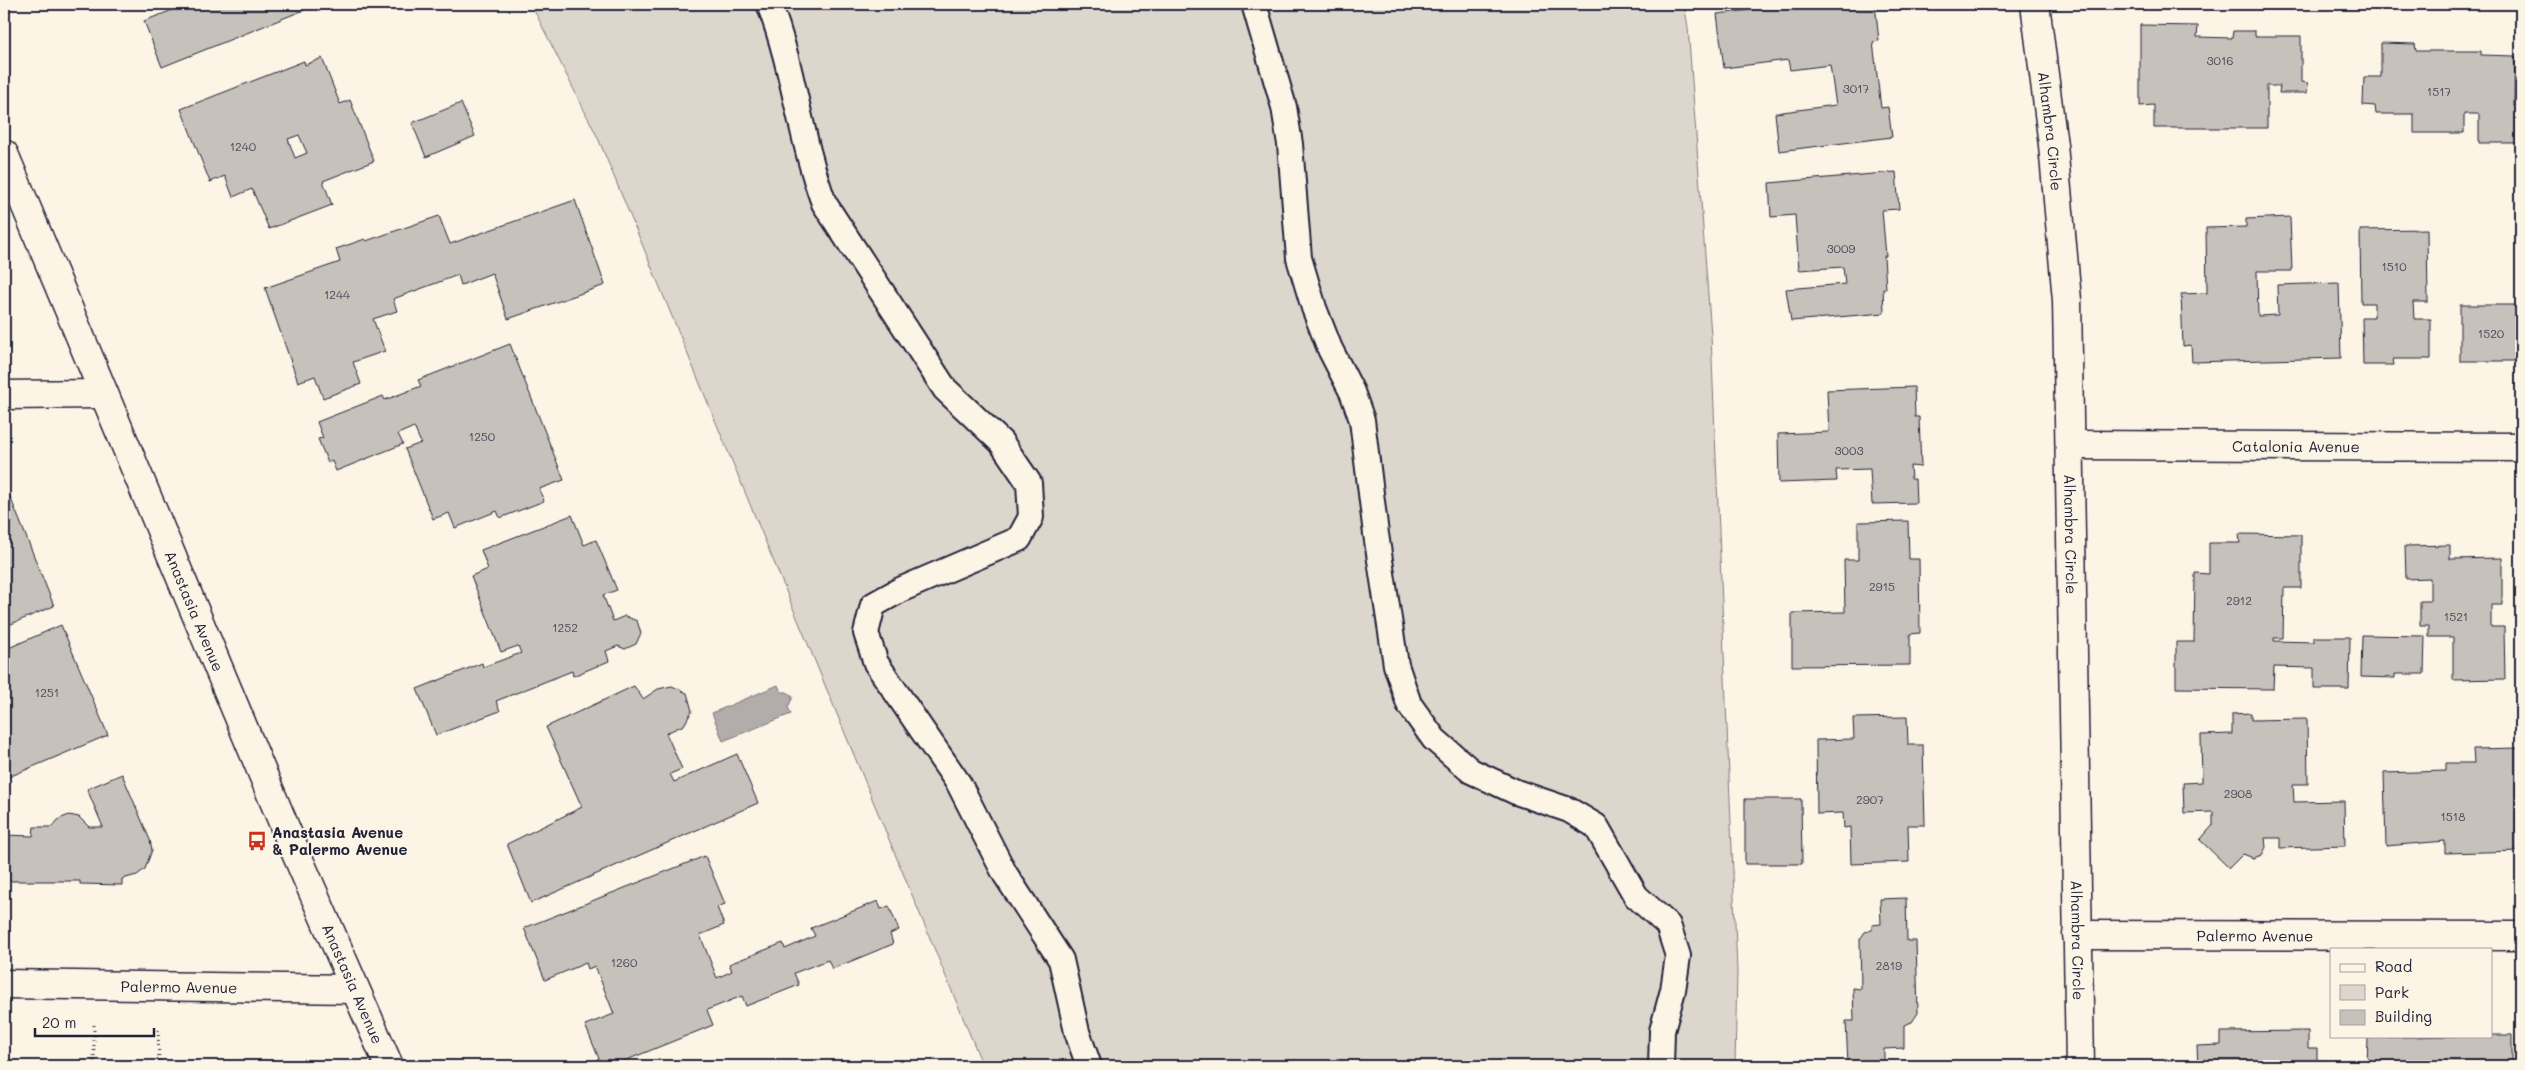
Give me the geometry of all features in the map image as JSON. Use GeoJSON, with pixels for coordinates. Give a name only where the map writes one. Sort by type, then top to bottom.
{"type":"FeatureCollection","features":[{"type":"Feature","properties":{"kind":"street","name":"Alhambra Circle"},"geometry":{"type":"LineString","coordinates":[[2035,4],[2052,145],[2067,300],[2080,1066]]}},
{"type":"Feature","properties":{"kind":"street","name":"Anastasia Avenue"},"geometry":{"type":"LineString","coordinates":[[4,154],[386,1064]]}},
{"type":"Feature","properties":{"kind":"street"},"geometry":{"type":"LineString","coordinates":[[4,395],[104,394]]}},
{"type":"Feature","properties":{"kind":"street","name":"Catalonia Avenue"},"geometry":{"type":"LineString","coordinates":[[2070,445],[2521,447]]}},
{"type":"Feature","properties":{"kind":"street","name":"Palermo Avenue"},"geometry":{"type":"LineString","coordinates":[[2077,934],[2521,936]]}},
{"type":"Feature","properties":{"kind":"street","name":"Palermo Avenue"},"geometry":{"type":"LineString","coordinates":[[4,984],[354,989]]}},
{"type":"Feature","properties":{"kind":"lane"},"geometry":{"type":"LineString","coordinates":[[770,4],[788,70],[811,169],[824,204],[945,389],[1001,442],[1029,483],[1031,517],[1020,539],[900,590],[873,605],[866,633],[876,663],[958,784],[1005,874],[1061,960],[1077,1032],[1090,1066]]}},
{"type":"Feature","properties":{"kind":"lane"},"geometry":{"type":"LineString","coordinates":[[1254,4],[1284,107],[1290,144],[1299,258],[1314,308],[1330,349],[1352,392],[1362,420],[1376,534],[1394,648],[1409,704],[1434,739],[1471,771],[1516,792],[1569,810],[1596,826],[1636,896],[1668,925],[1678,956],[1673,990],[1662,1031],[1662,1066]]}},
{"type":"Feature","properties":{"kind":"path"},"geometry":{"type":"LineString","coordinates":[[94,1025],[94,1066]]}},
{"type":"Feature","properties":{"kind":"path"},"geometry":{"type":"LineString","coordinates":[[158,1025],[159,1066]]}},
{"type":"Feature","properties":{"kind":"green space"},"geometry":{"type":"Polygon","coordinates":[[[531,4],[1684,4],[1688,27],[1711,335],[1737,971],[1735,1066],[983,1066],[598,138],[531,4]]]}},
{"type":"Feature","properties":{"kind":"shaded area"},"geometry":{"type":"Polygon","coordinates":[[[778,685],[781,692],[787,692],[793,697],[788,707],[791,714],[723,741],[712,713],[778,685]]]}},
{"type":"Feature","properties":{"kind":"building"},"geometry":{"type":"Polygon","coordinates":[[[188,4],[319,4],[162,67],[144,21],[188,4]]]}},
{"type":"Feature","properties":{"kind":"building"},"geometry":{"type":"Polygon","coordinates":[[[1802,4],[1875,4],[1879,41],[1873,42],[1881,108],[1888,107],[1892,137],[1779,151],[1775,113],[1836,105],[1830,65],[1790,70],[1788,60],[1724,68],[1717,14],[1802,4]]]}},
{"type":"Feature","properties":{"kind":"building"},"geometry":{"type":"Polygon","coordinates":[[[2140,25],[2198,26],[2197,37],[2232,38],[2233,31],[2255,31],[2255,36],[2301,36],[2301,82],[2308,83],[2307,93],[2279,93],[2280,86],[2267,86],[2267,128],[2154,128],[2154,105],[2140,106],[2140,25]]]}},
{"type":"Feature","properties":{"kind":"building"},"geometry":{"type":"Polygon","coordinates":[[[2381,43],[2415,44],[2416,51],[2481,51],[2481,55],[2515,56],[2514,106],[2519,106],[2519,143],[2479,143],[2479,114],[2464,114],[2464,133],[2414,133],[2414,114],[2376,114],[2375,106],[2363,105],[2364,77],[2381,77],[2381,43]]]}},
{"type":"Feature","properties":{"kind":"building"},"geometry":{"type":"Polygon","coordinates":[[[322,58],[340,104],[350,100],[374,161],[323,181],[332,205],[269,229],[252,189],[233,197],[225,176],[210,182],[181,109],[304,61],[305,65],[322,58]],[[299,135],[288,139],[295,158],[307,153],[299,135]]]}},
{"type":"Feature","properties":{"kind":"building"},"geometry":{"type":"Polygon","coordinates":[[[461,103],[475,136],[426,157],[412,123],[461,103]]]}},
{"type":"Feature","properties":{"kind":"building"},"geometry":{"type":"Polygon","coordinates":[[[1896,172],[1899,209],[1882,210],[1886,256],[1884,256],[1886,289],[1883,289],[1884,313],[1791,321],[1786,289],[1845,284],[1843,267],[1799,270],[1795,215],[1771,217],[1769,183],[1896,172]]]}},
{"type":"Feature","properties":{"kind":"building"},"geometry":{"type":"Polygon","coordinates":[[[575,200],[605,285],[508,319],[492,273],[461,285],[458,275],[393,299],[397,311],[373,319],[385,351],[353,362],[361,384],[323,398],[315,376],[298,382],[265,288],[340,262],[336,249],[365,239],[366,241],[439,216],[450,244],[575,200]]]}},
{"type":"Feature","properties":{"kind":"building"},"geometry":{"type":"Polygon","coordinates":[[[2290,217],[2292,271],[2257,271],[2258,316],[2278,315],[2277,285],[2339,283],[2341,358],[2192,362],[2191,345],[2183,346],[2181,294],[2207,293],[2206,228],[2246,227],[2246,219],[2290,217]]]}},
{"type":"Feature","properties":{"kind":"building"},"geometry":{"type":"Polygon","coordinates":[[[2427,229],[2428,302],[2413,302],[2414,319],[2431,319],[2431,359],[2393,359],[2394,365],[2363,365],[2362,317],[2374,317],[2374,303],[2361,303],[2360,230],[2427,229]]]}},
{"type":"Feature","properties":{"kind":"building"},"geometry":{"type":"Polygon","coordinates":[[[2460,305],[2521,305],[2521,361],[2460,361],[2460,305]]]}},
{"type":"Feature","properties":{"kind":"building"},"geometry":{"type":"Polygon","coordinates":[[[510,344],[564,480],[539,489],[544,501],[500,518],[497,511],[455,528],[449,513],[433,519],[405,449],[421,443],[414,427],[398,434],[403,444],[336,471],[332,461],[328,463],[318,439],[323,438],[317,422],[383,396],[385,400],[421,386],[418,380],[510,344]]]}},
{"type":"Feature","properties":{"kind":"building"},"geometry":{"type":"Polygon","coordinates":[[[1914,387],[1915,417],[1919,417],[1921,467],[1910,466],[1911,479],[1915,479],[1916,503],[1872,504],[1870,469],[1836,470],[1837,481],[1779,483],[1778,434],[1829,432],[1827,390],[1914,387]]]}},
{"type":"Feature","properties":{"kind":"building"},"geometry":{"type":"Polygon","coordinates":[[[4,494],[9,494],[54,606],[4,627],[4,494]]]}},
{"type":"Feature","properties":{"kind":"building"},"geometry":{"type":"Polygon","coordinates":[[[572,515],[584,545],[596,540],[617,590],[603,595],[613,621],[625,616],[637,621],[641,633],[636,644],[625,649],[618,646],[606,651],[609,661],[573,676],[572,671],[496,701],[500,711],[436,735],[417,689],[482,663],[483,667],[521,653],[518,646],[501,652],[471,576],[488,569],[481,550],[572,515]]]}},
{"type":"Feature","properties":{"kind":"building"},"geometry":{"type":"Polygon","coordinates":[[[1908,521],[1909,559],[1919,559],[1920,633],[1910,634],[1910,665],[1792,666],[1792,613],[1845,612],[1844,560],[1858,560],[1858,522],[1908,521]]]}},
{"type":"Feature","properties":{"kind":"building"},"geometry":{"type":"Polygon","coordinates":[[[2239,534],[2301,535],[2301,588],[2284,588],[2283,638],[2274,638],[2274,641],[2314,642],[2314,637],[2350,637],[2349,689],[2314,689],[2314,668],[2274,667],[2273,689],[2176,688],[2176,642],[2194,642],[2195,573],[2209,574],[2209,543],[2240,543],[2239,534]]]}},
{"type":"Feature","properties":{"kind":"building"},"geometry":{"type":"Polygon","coordinates":[[[2450,545],[2450,559],[2502,558],[2502,605],[2491,605],[2491,627],[2504,627],[2505,679],[2453,680],[2453,637],[2429,637],[2429,626],[2420,626],[2420,601],[2430,601],[2430,578],[2406,579],[2405,546],[2450,545]]]}},
{"type":"Feature","properties":{"kind":"building"},"geometry":{"type":"Polygon","coordinates":[[[61,625],[108,735],[4,779],[4,650],[61,625]]]}},
{"type":"Feature","properties":{"kind":"building"},"geometry":{"type":"Polygon","coordinates":[[[2362,635],[2425,636],[2424,674],[2395,674],[2395,678],[2361,677],[2362,635]]]}},
{"type":"Feature","properties":{"kind":"building"},"geometry":{"type":"Polygon","coordinates":[[[634,686],[643,699],[658,689],[672,686],[687,693],[692,711],[684,725],[666,733],[682,769],[670,774],[674,782],[737,754],[758,803],[531,903],[507,844],[582,807],[546,727],[634,686]]]}},
{"type":"Feature","properties":{"kind":"building"},"geometry":{"type":"Polygon","coordinates":[[[2251,713],[2251,720],[2307,719],[2308,784],[2293,784],[2294,802],[2344,801],[2345,846],[2280,848],[2280,838],[2265,838],[2266,847],[2262,855],[2253,858],[2243,854],[2229,868],[2200,840],[2213,825],[2213,812],[2184,813],[2183,783],[2202,782],[2201,735],[2232,734],[2232,714],[2251,713]]]}},
{"type":"Feature","properties":{"kind":"building"},"geometry":{"type":"Polygon","coordinates":[[[1907,717],[1908,745],[1923,745],[1925,825],[1908,825],[1909,862],[1851,864],[1850,827],[1844,828],[1843,813],[1817,814],[1816,740],[1854,739],[1853,718],[1907,717]]]}},
{"type":"Feature","properties":{"kind":"building"},"geometry":{"type":"Polygon","coordinates":[[[2520,748],[2521,851],[2445,853],[2445,841],[2386,846],[2384,773],[2446,771],[2446,763],[2474,763],[2473,749],[2520,748]]]}},
{"type":"Feature","properties":{"kind":"building"},"geometry":{"type":"Polygon","coordinates":[[[122,774],[150,840],[152,850],[145,869],[137,875],[122,879],[122,885],[80,884],[80,881],[4,881],[4,835],[33,836],[34,827],[52,827],[59,819],[69,815],[79,817],[89,827],[103,827],[87,789],[122,774]]]}},
{"type":"Feature","properties":{"kind":"building"},"geometry":{"type":"Polygon","coordinates":[[[1745,799],[1801,799],[1802,864],[1745,864],[1745,799]]]}},
{"type":"Feature","properties":{"kind":"building"},"geometry":{"type":"Polygon","coordinates":[[[705,856],[725,904],[717,907],[724,925],[700,935],[717,978],[732,971],[729,964],[783,943],[785,949],[815,936],[811,928],[878,901],[881,909],[889,906],[899,930],[890,934],[893,944],[832,969],[828,960],[794,973],[799,985],[746,1006],[742,996],[707,1010],[713,1025],[612,1066],[602,1066],[585,1025],[614,1014],[595,966],[588,969],[586,963],[545,980],[524,928],[705,856]]]}},
{"type":"Feature","properties":{"kind":"building"},"geometry":{"type":"Polygon","coordinates":[[[1906,898],[1907,941],[1916,941],[1918,1013],[1912,1022],[1904,1025],[1904,1048],[1884,1049],[1884,1066],[1848,1066],[1846,1021],[1854,1021],[1853,988],[1861,989],[1860,939],[1865,932],[1872,930],[1872,925],[1881,924],[1880,899],[1906,898]]]}},
{"type":"Feature","properties":{"kind":"building"},"geometry":{"type":"Polygon","coordinates":[[[2308,1031],[2308,1048],[2317,1048],[2317,1066],[2198,1066],[2197,1046],[2221,1045],[2221,1032],[2308,1031]]]}},
{"type":"Feature","properties":{"kind":"building"},"geometry":{"type":"Polygon","coordinates":[[[2492,1035],[2512,1035],[2512,1066],[2367,1066],[2368,1038],[2492,1038],[2492,1035]]]}},
{"type":"Feature","properties":{"kind":"place","name":"Anastasia Avenue & Palermo Avenue"},"geometry":{"type":"Point","coordinates":[257,841]}}]}
